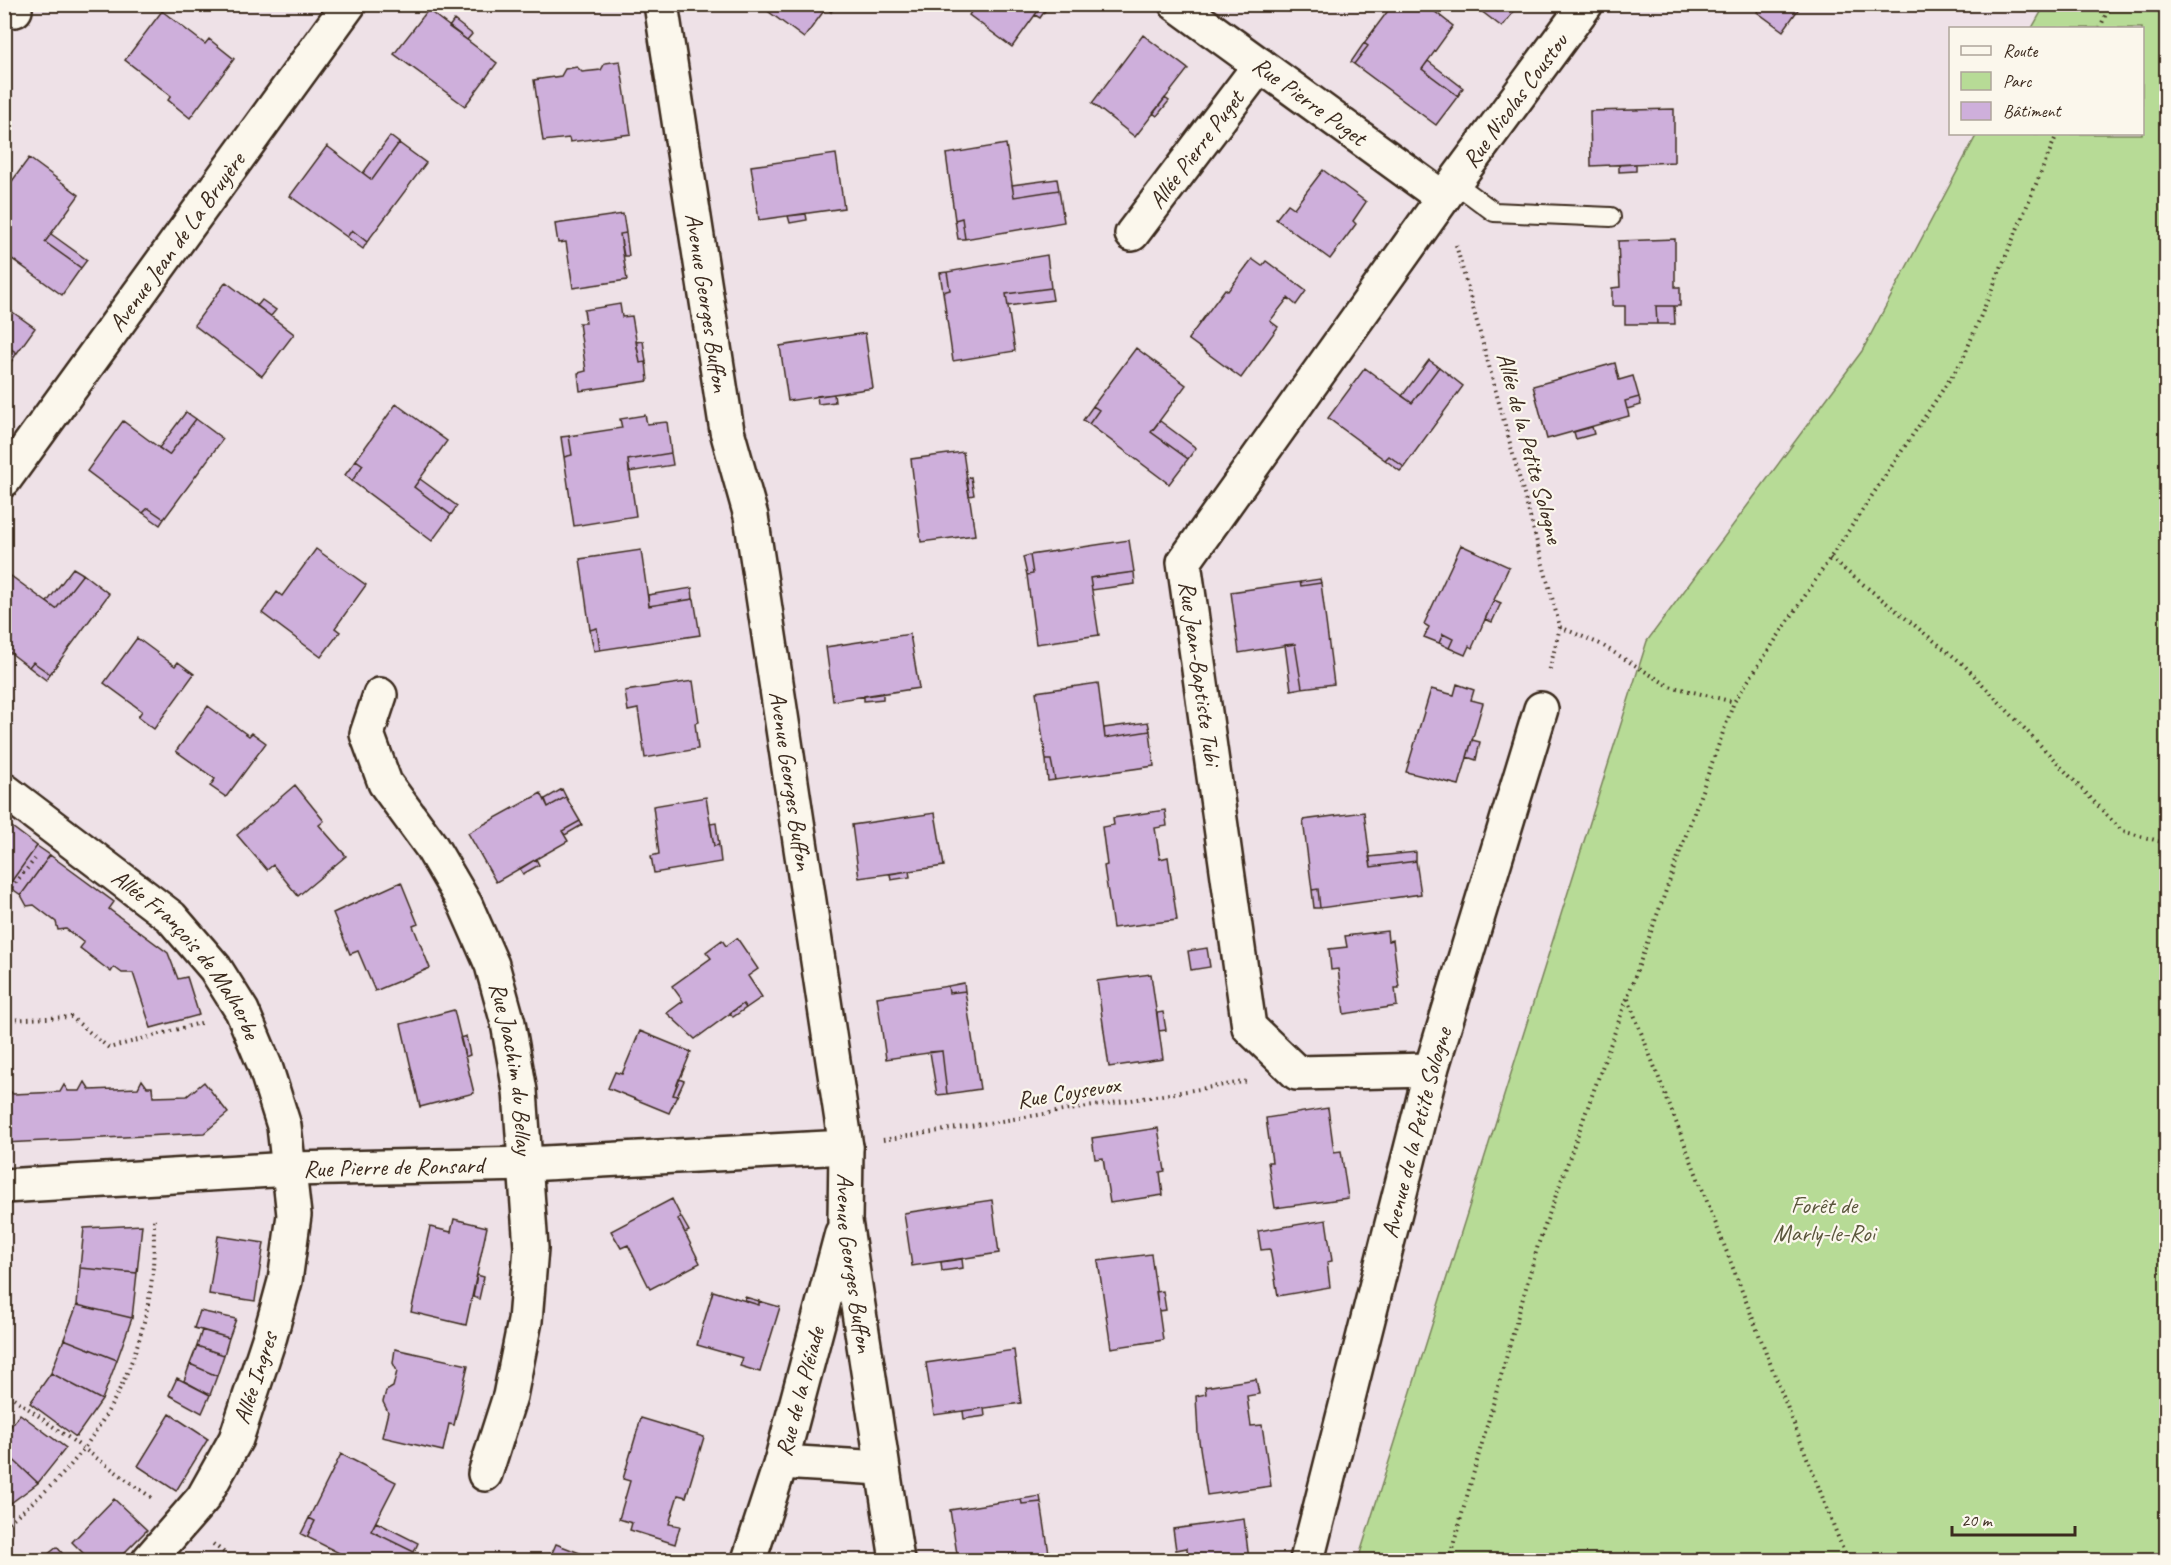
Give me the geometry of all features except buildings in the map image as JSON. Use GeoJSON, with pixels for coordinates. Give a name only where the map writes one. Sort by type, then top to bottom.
{"type":"FeatureCollection","features":[{"type":"Feature","properties":{"kind":"street","name":"Avenue Jean de La Bruyère"},"geometry":{"type":"LineString","coordinates":[[4,480],[348,4]]}},
{"type":"Feature","properties":{"kind":"street","name":"Avenue Georges Buffon"},"geometry":{"type":"LineString","coordinates":[[661,4],[727,431],[751,516],[846,1146],[845,1221],[897,1560]]}},
{"type":"Feature","properties":{"kind":"street","name":"Rue Pierre Puget"},"geometry":{"type":"LineString","coordinates":[[1176,4],[1260,65],[1449,191]]}},
{"type":"Feature","properties":{"kind":"street","name":"Rue Nicolas Coustou"},"geometry":{"type":"LineString","coordinates":[[1449,191],[1586,4]]}},
{"type":"Feature","properties":{"kind":"street","name":"Allée Pierre Puget"},"geometry":{"type":"LineString","coordinates":[[1132,234],[1260,65]]}},
{"type":"Feature","properties":{"kind":"street","name":"Rue Jean-Baptiste Tubi"},"geometry":{"type":"LineString","coordinates":[[1297,1073],[1249,1027],[1184,562],[1449,191]]}},
{"type":"Feature","properties":{"kind":"street","name":"Rue Joachim du Bellay"},"geometry":{"type":"LineString","coordinates":[[380,695],[367,734],[385,783],[431,846],[465,904],[492,965],[510,1035],[520,1091],[531,1248],[525,1321],[510,1396],[485,1473]]}},
{"type":"Feature","properties":{"kind":"street","name":"Avenue de la Petite Sologne"},"geometry":{"type":"LineString","coordinates":[[1306,1560],[1431,1070],[1541,709]]}},
{"type":"Feature","properties":{"kind":"street","name":"Allée François de Malherbe"},"geometry":{"type":"LineString","coordinates":[[4,790],[171,917],[215,968],[242,1011],[265,1066],[284,1126],[290,1169]]}},
{"type":"Feature","properties":{"kind":"street"},"geometry":{"type":"LineString","coordinates":[[1297,1073],[1431,1070]]}},
{"type":"Feature","properties":{"kind":"street","name":"Rue Pierre de Ronsard"},"geometry":{"type":"LineString","coordinates":[[4,1186],[290,1169],[526,1164],[846,1146]]}},
{"type":"Feature","properties":{"kind":"street","name":"Allée Ingres"},"geometry":{"type":"LineString","coordinates":[[148,1560],[203,1498],[236,1439],[270,1336],[285,1281],[294,1215],[290,1169]]}},
{"type":"Feature","properties":{"kind":"street","name":"Rue de la Pléiade"},"geometry":{"type":"LineString","coordinates":[[749,1560],[781,1462],[845,1221]]}},
{"type":"Feature","properties":{"kind":"street"},"geometry":{"type":"LineString","coordinates":[[781,1462],[882,1468]]}},
{"type":"Feature","properties":{"kind":"lane"},"geometry":{"type":"LineString","coordinates":[[1449,191],[1494,212],[1611,218]]}},
{"type":"Feature","properties":{"kind":"path"},"geometry":{"type":"LineString","coordinates":[[2100,27],[2110,4]]}},
{"type":"Feature","properties":{"kind":"path"},"geometry":{"type":"LineString","coordinates":[[1449,1560],[1538,1245],[1734,702],[1962,361],[2057,135]]}},
{"type":"Feature","properties":{"kind":"path","name":"Allée de la Petite Sologne"},"geometry":{"type":"LineString","coordinates":[[1449,191],[1560,627],[1541,709]]}},
{"type":"Feature","properties":{"kind":"path"},"geometry":{"type":"LineString","coordinates":[[1830,558],[1963,664],[2122,831],[2166,843]]}},
{"type":"Feature","properties":{"kind":"path"},"geometry":{"type":"LineString","coordinates":[[1560,627],[1600,644],[1669,686],[1734,702]]}},
{"type":"Feature","properties":{"kind":"path"},"geometry":{"type":"LineString","coordinates":[[4,897],[57,831]]}},
{"type":"Feature","properties":{"kind":"path"},"geometry":{"type":"LineString","coordinates":[[1627,998],[1846,1560]]}},
{"type":"Feature","properties":{"kind":"path"},"geometry":{"type":"LineString","coordinates":[[4,1020],[71,1017],[109,1048],[242,1011]]}},
{"type":"Feature","properties":{"kind":"path","name":"Rue Coysevox"},"geometry":{"type":"LineString","coordinates":[[846,1146],[1297,1073]]}},
{"type":"Feature","properties":{"kind":"path"},"geometry":{"type":"LineString","coordinates":[[4,1526],[38,1498],[69,1467],[96,1432],[117,1394],[135,1354],[146,1311],[153,1268],[154,1209]]}},
{"type":"Feature","properties":{"kind":"path"},"geometry":{"type":"LineString","coordinates":[[4,1391],[184,1521],[234,1560]]}},
{"type":"Feature","properties":{"kind":"green space","name":"Forêt de Marly-le-Roi"},"geometry":{"type":"Polygon","coordinates":[[[2045,5],[2166,5],[2166,1560],[1358,1560],[1647,641],[1862,351],[1976,135],[2144,135],[2144,27],[2033,27],[2045,5]]]}}]}
